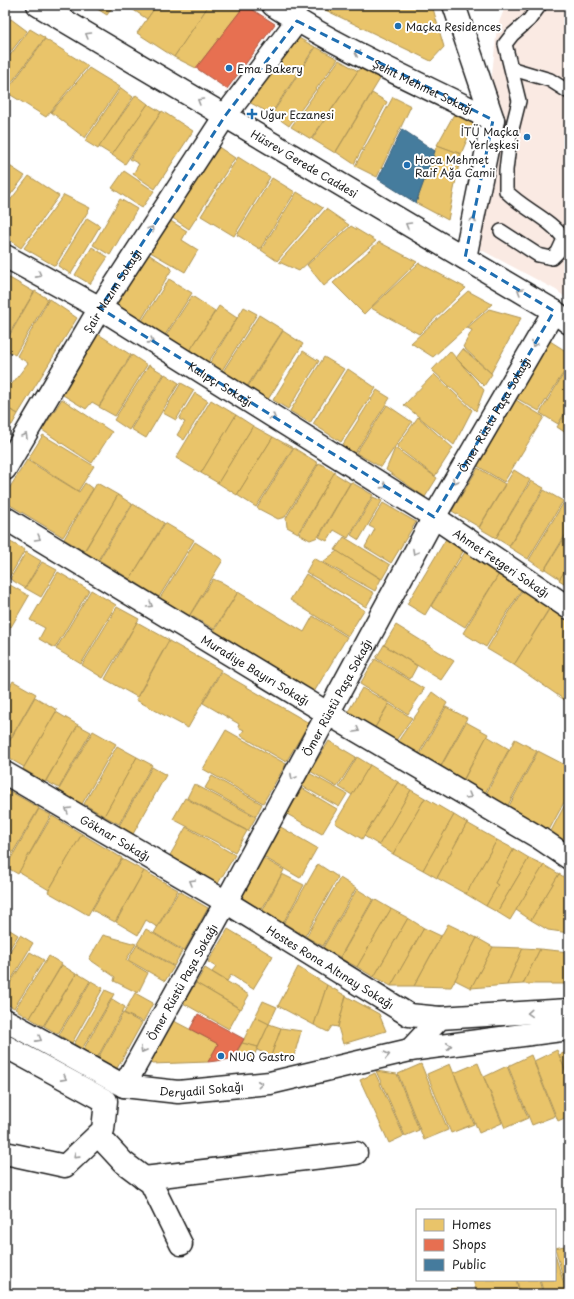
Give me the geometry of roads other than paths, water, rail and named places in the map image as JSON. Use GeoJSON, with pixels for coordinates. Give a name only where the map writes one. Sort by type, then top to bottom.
{"type":"FeatureCollection","features":[{"type":"Feature","properties":{"kind":"street","name":"Hüsrev Gerede Caddesi"},"geometry":{"type":"LineString","coordinates":[[38,5],[465,258],[561,317]]}},
{"type":"Feature","properties":{"kind":"street","name":"Şehit Mehmet Sokağı"},"geometry":{"type":"LineString","coordinates":[[273,5],[297,21],[352,51],[493,120]]}},
{"type":"Feature","properties":{"kind":"street"},"geometry":{"type":"LineString","coordinates":[[454,5],[493,120],[465,258]]}},
{"type":"Feature","properties":{"kind":"street","name":"Şair Nazım Sokağı"},"geometry":{"type":"LineString","coordinates":[[5,469],[100,308],[225,116],[297,21]]}},
{"type":"Feature","properties":{"kind":"street","name":"Kalıpçı Sokağı"},"geometry":{"type":"LineString","coordinates":[[5,256],[100,308],[434,517]]}},
{"type":"Feature","properties":{"kind":"street","name":"Ömer Rüstü Paşa Sokağı"},"geometry":{"type":"LineString","coordinates":[[124,1086],[226,902],[434,517],[561,317]]}},
{"type":"Feature","properties":{"kind":"street","name":"Ahmet Fetgeri Sokağı"},"geometry":{"type":"LineString","coordinates":[[434,517],[569,608]]}},
{"type":"Feature","properties":{"kind":"street","name":"Muradiye Bayırı Sokağı"},"geometry":{"type":"LineString","coordinates":[[5,518],[327,713],[538,837],[569,858]]}},
{"type":"Feature","properties":{"kind":"street","name":"Göknar Sokağı"},"geometry":{"type":"LineString","coordinates":[[5,774],[226,902]]}},
{"type":"Feature","properties":{"kind":"street","name":"Hostes Rona Altınay Sokağı"},"geometry":{"type":"LineString","coordinates":[[226,902],[409,1015],[440,1018]]}},
{"type":"Feature","properties":{"kind":"street"},"geometry":{"type":"LineString","coordinates":[[410,1050],[440,1018],[569,1010]]}},
{"type":"Feature","properties":{"kind":"street","name":"Deryadil Sokağı"},"geometry":{"type":"LineString","coordinates":[[5,1020],[124,1086],[178,1092],[270,1083],[410,1050],[569,1029]]}},
{"type":"Feature","properties":{"kind":"street"},"geometry":{"type":"LineString","coordinates":[[5,1046],[106,1101],[103,1130],[65,1166],[5,1153]]}},
{"type":"Feature","properties":{"kind":"street"},"geometry":{"type":"LineString","coordinates":[[98,1135],[123,1162],[151,1183],[180,1244]]}},
{"type":"Feature","properties":{"kind":"street"},"geometry":{"type":"LineString","coordinates":[[144,1178],[356,1153]]}},
{"type":"Feature","properties":{"kind":"lane"},"geometry":{"type":"LineString","coordinates":[[501,232],[538,255],[552,258],[558,252],[564,239],[558,230],[516,202],[506,191],[506,170],[510,137],[519,101],[513,69],[505,44],[512,35],[530,20],[540,5]]}},
{"type":"Feature","properties":{"kind":"lane"},"geometry":{"type":"LineString","coordinates":[[513,69],[550,80],[569,92]]}},
{"type":"Feature","properties":{"kind":"place","name":"Maçka Residences"},"geometry":{"type":"Point","coordinates":[398,26]}},
{"type":"Feature","properties":{"kind":"place","name":"Ema Bakery"},"geometry":{"type":"Point","coordinates":[229,68]}},
{"type":"Feature","properties":{"kind":"place","name":"Uğur Eczanesi"},"geometry":{"type":"Point","coordinates":[252,114]}},
{"type":"Feature","properties":{"kind":"place","name":"İTÜ Maçka Yerleşkesi"},"geometry":{"type":"Point","coordinates":[527,137]}},
{"type":"Feature","properties":{"kind":"place","name":"Hoca Mehmet Raif Ağa Camii"},"geometry":{"type":"Point","coordinates":[407,165]}},
{"type":"Feature","properties":{"kind":"place","name":"NUQ Gastro"},"geometry":{"type":"Point","coordinates":[221,1056]}}]}
